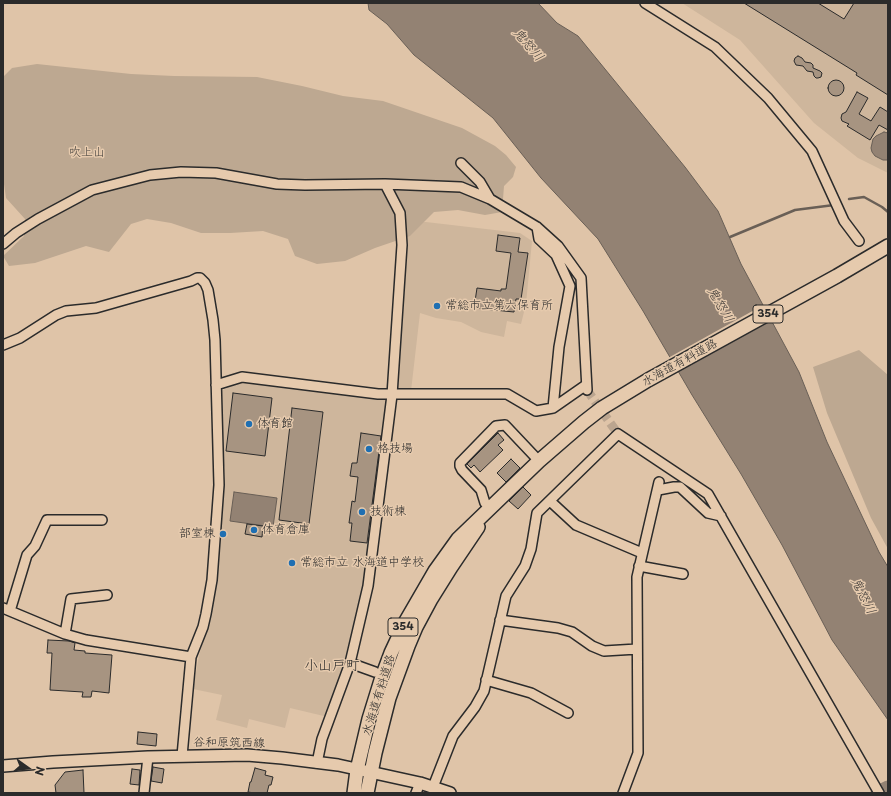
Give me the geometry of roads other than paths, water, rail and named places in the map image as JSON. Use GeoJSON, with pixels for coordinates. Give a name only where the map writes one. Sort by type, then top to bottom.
{"type":"FeatureCollection","features":[{"type":"Feature","properties":{"kind":"highway","name":"水海道有料道路"},"geometry":{"type":"LineString","coordinates":[[364,771],[369,720],[391,653],[406,621],[435,571],[458,538],[539,460],[602,408],[648,380],[837,276],[888,246]]}},
{"type":"Feature","properties":{"kind":"highway","name":"354"},"geometry":{"type":"LineString","coordinates":[[354,793],[364,771]]}},
{"type":"Feature","properties":{"kind":"highway","name":"354"},"geometry":{"type":"LineString","coordinates":[[364,771],[367,793]]}},
{"type":"Feature","properties":{"kind":"main road","name":"谷和原筑西線"},"geometry":{"type":"LineString","coordinates":[[3,766],[148,757],[247,755],[282,758],[338,766],[364,771],[418,788],[433,787],[450,793]]}},
{"type":"Feature","properties":{"kind":"street"},"geometry":{"type":"LineString","coordinates":[[646,3],[715,47],[768,98],[812,151],[844,220],[859,241]]}},
{"type":"Feature","properties":{"kind":"street"},"geometry":{"type":"LineString","coordinates":[[461,163],[480,182],[490,199]]}},
{"type":"Feature","properties":{"kind":"street"},"geometry":{"type":"LineString","coordinates":[[3,244],[16,233],[38,219],[92,190],[150,175],[181,172],[216,173],[277,184],[385,184],[461,187],[490,199],[536,227],[558,246],[581,278],[587,388],[553,408],[536,411],[507,394],[378,394],[242,377],[216,385]]}},
{"type":"Feature","properties":{"kind":"street"},"geometry":{"type":"LineString","coordinates":[[317,763],[322,739],[350,663],[368,586],[392,394],[402,246],[400,213],[385,184]]}},
{"type":"Feature","properties":{"kind":"street"},"geometry":{"type":"LineString","coordinates":[[536,227],[539,239],[556,255],[570,286],[559,347],[553,408]]}},
{"type":"Feature","properties":{"kind":"street"},"geometry":{"type":"LineString","coordinates":[[3,345],[20,338],[56,315],[66,312],[96,308],[197,278],[200,278],[208,290],[215,340],[219,485],[212,580],[203,627],[191,657],[182,756]]}},
{"type":"Feature","properties":{"kind":"street"},"geometry":{"type":"LineString","coordinates":[[491,507],[486,503],[481,490],[462,470],[460,463],[496,426],[505,425],[539,460]]}},
{"type":"Feature","properties":{"kind":"street"},"geometry":{"type":"LineString","coordinates":[[433,787],[453,736],[484,691],[506,596],[525,566],[537,513],[618,434],[708,494],[879,793]]}},
{"type":"Feature","properties":{"kind":"street"},"geometry":{"type":"LineString","coordinates":[[623,793],[638,753],[637,577],[658,486],[680,487],[708,513],[721,516]]}},
{"type":"Feature","properties":{"kind":"street"},"geometry":{"type":"LineString","coordinates":[[550,500],[576,525],[642,553]]}},
{"type":"Feature","properties":{"kind":"street"},"geometry":{"type":"LineString","coordinates":[[102,520],[47,520],[35,546],[27,554],[6,610],[65,634],[86,640],[191,657]]}},
{"type":"Feature","properties":{"kind":"street"},"geometry":{"type":"LineString","coordinates":[[640,566],[683,574]]}},
{"type":"Feature","properties":{"kind":"street"},"geometry":{"type":"LineString","coordinates":[[65,634],[71,599],[107,595]]}},
{"type":"Feature","properties":{"kind":"street"},"geometry":{"type":"LineString","coordinates":[[500,620],[558,628],[572,632],[592,646],[604,651],[637,649]]}},
{"type":"Feature","properties":{"kind":"street"},"geometry":{"type":"LineString","coordinates":[[350,663],[376,672]]}},
{"type":"Feature","properties":{"kind":"street"},"geometry":{"type":"LineString","coordinates":[[486,680],[531,693],[568,712]]}},
{"type":"Feature","properties":{"kind":"street"},"geometry":{"type":"LineString","coordinates":[[144,793],[148,757]]}},
{"type":"Feature","properties":{"kind":"water","name":"鬼怒川"},"geometry":{"type":"Polygon","coordinates":[[[368,3],[538,3],[557,23],[578,36],[685,167],[718,211],[741,264],[799,372],[827,442],[879,552],[888,567],[888,720],[832,640],[782,545],[741,474],[598,239],[541,178],[493,118],[414,55],[387,24],[369,10],[368,3]]]}},
{"type":"Feature","properties":{"kind":"water"},"geometry":{"type":"Polygon","coordinates":[[[884,132],[888,133],[888,160],[883,160],[875,156],[871,148],[873,139],[884,132]]]}},
{"type":"Feature","properties":{"kind":"water"},"geometry":{"type":"Polygon","coordinates":[[[234,492],[277,498],[273,527],[230,521],[234,492]]]}},
{"type":"Feature","properties":{"kind":"waterway"},"geometry":{"type":"LineString","coordinates":[[849,199],[864,197],[888,212]]}},
{"type":"Feature","properties":{"kind":"waterway"},"geometry":{"type":"LineString","coordinates":[[730,237],[795,210],[834,205]]}},
{"type":"Feature","properties":{"kind":"waterway"},"geometry":{"type":"LineString","coordinates":[[878,793],[888,788]]}},
{"type":"Feature","properties":{"kind":"tunnel"},"geometry":{"type":"LineString","coordinates":[[587,390],[618,434]]}},
{"type":"Feature","properties":{"kind":"place","name":"常総市立第六保育所"},"geometry":{"type":"Point","coordinates":[437,306]}},
{"type":"Feature","properties":{"kind":"place","name":"体育館"},"geometry":{"type":"Point","coordinates":[249,424]}},
{"type":"Feature","properties":{"kind":"place","name":"格技場"},"geometry":{"type":"Point","coordinates":[369,449]}},
{"type":"Feature","properties":{"kind":"place","name":"技術棟"},"geometry":{"type":"Point","coordinates":[362,512]}},
{"type":"Feature","properties":{"kind":"place","name":"体育倉庫"},"geometry":{"type":"Point","coordinates":[254,530]}},
{"type":"Feature","properties":{"kind":"place","name":"部室棟"},"geometry":{"type":"Point","coordinates":[223,534]}},
{"type":"Feature","properties":{"kind":"place","name":"常総市立 水海道中学校"},"geometry":{"type":"Point","coordinates":[292,563]}},
{"type":"Feature","properties":{"kind":"district","name":"小山戸町"},"geometry":{"type":"Point","coordinates":[332,666]}},
{"type":"Feature","properties":{"kind":"park label","name":"吹上山"},"geometry":{"type":"Point","coordinates":[87,153]}}]}
